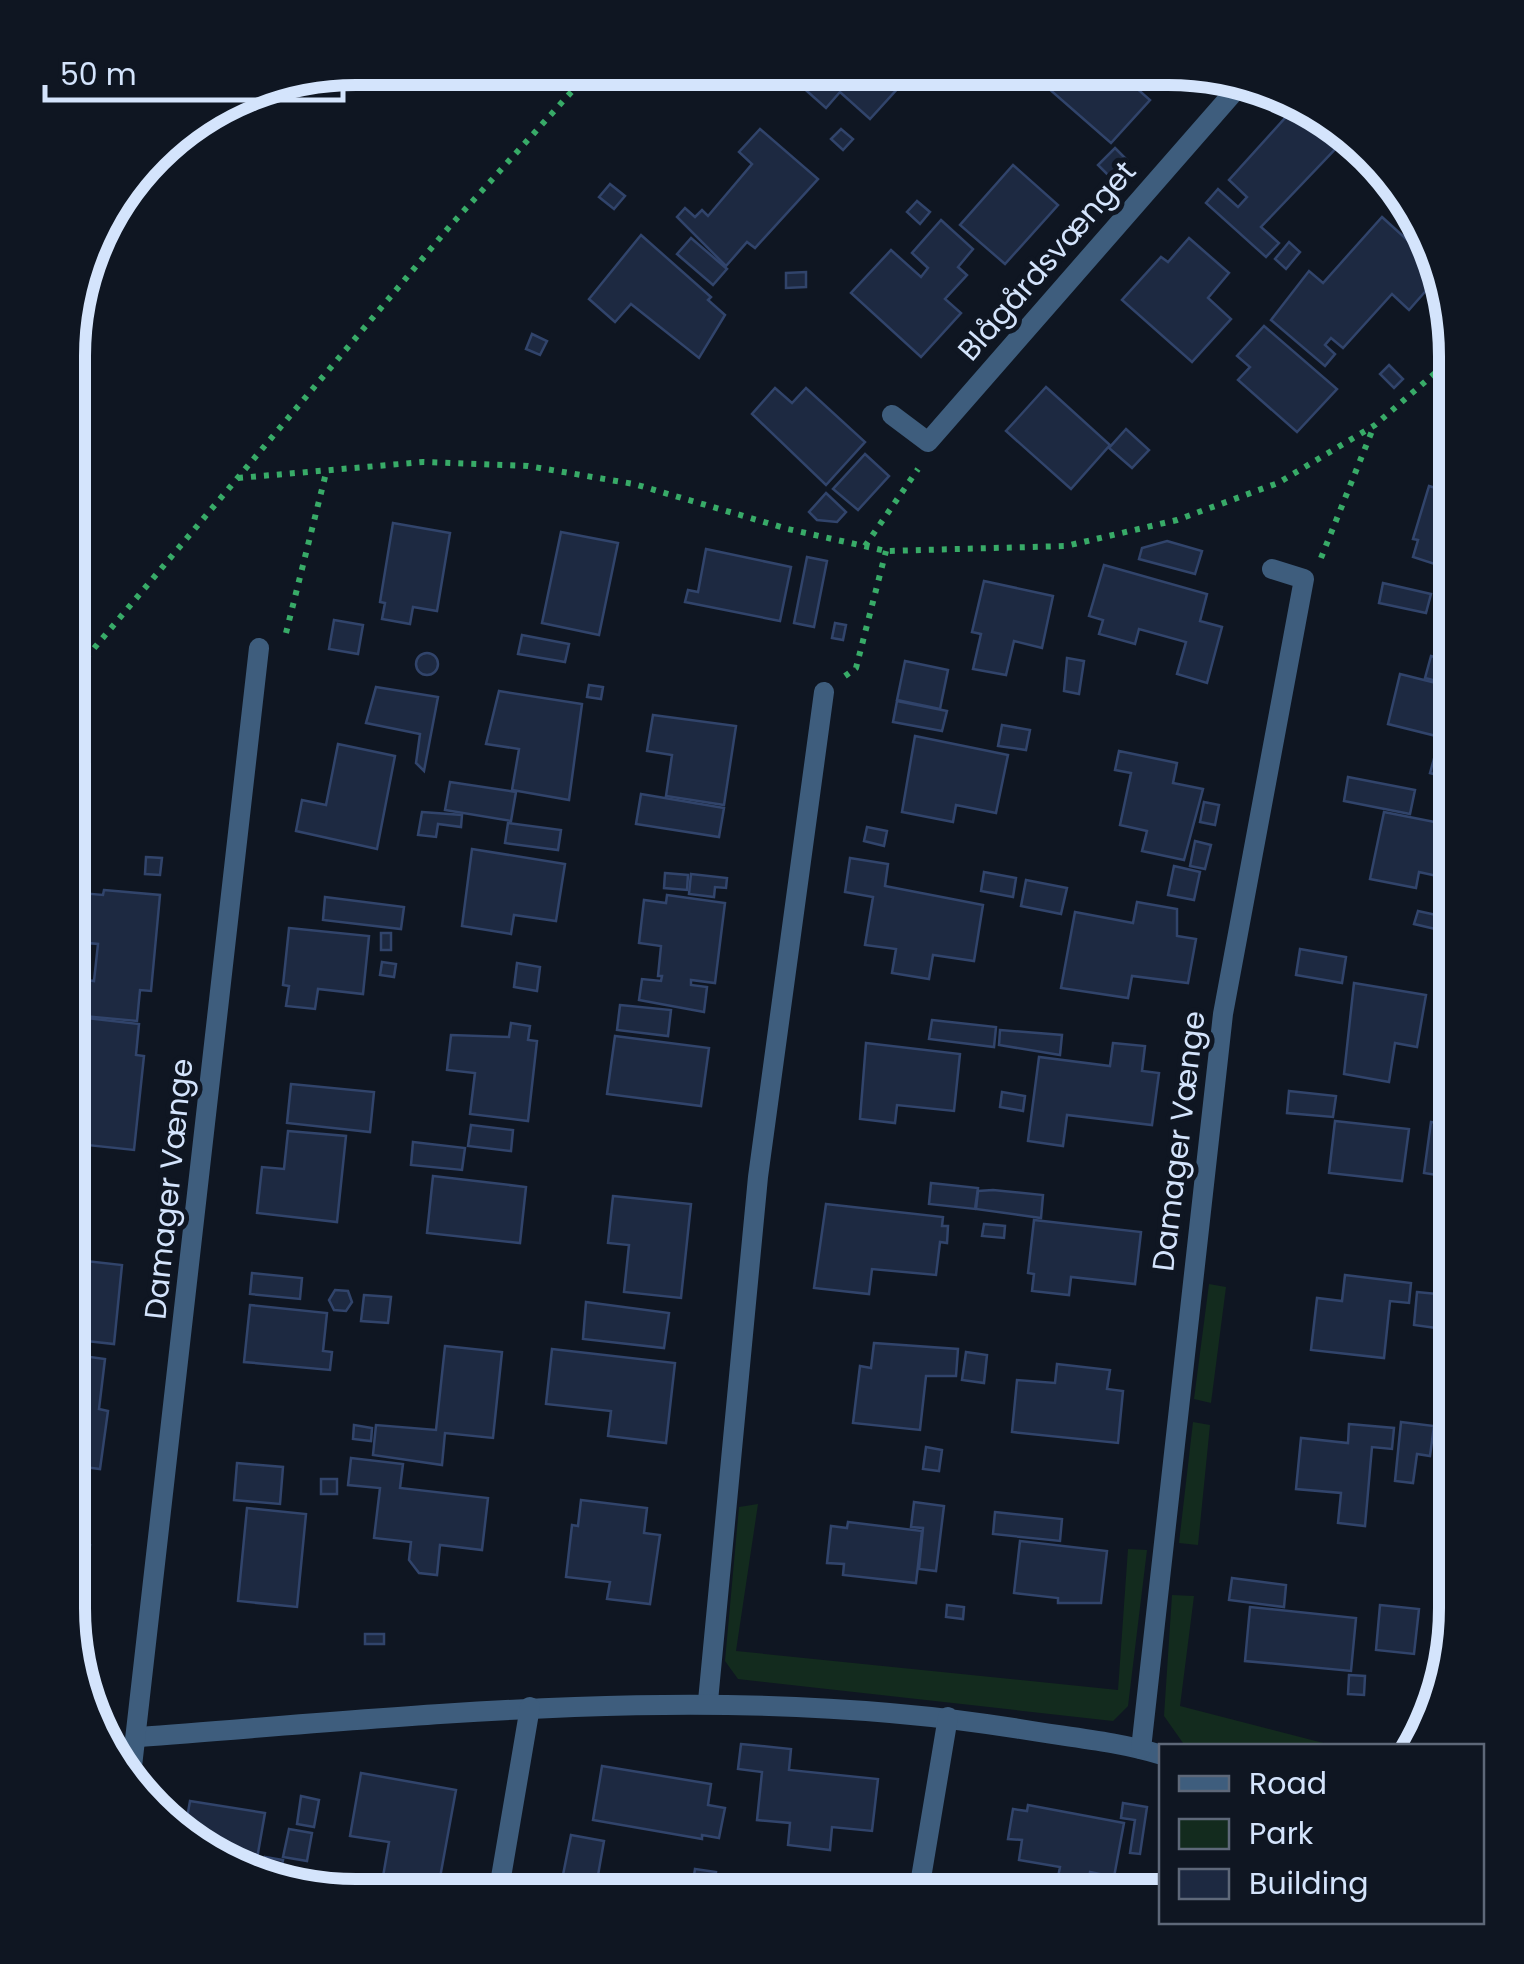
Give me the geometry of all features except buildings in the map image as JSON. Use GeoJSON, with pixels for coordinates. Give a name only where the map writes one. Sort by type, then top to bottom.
{"type":"FeatureCollection","features":[{"type":"Feature","properties":{"kind":"street","name":"Blågårdsvænget"},"geometry":{"type":"LineString","coordinates":[[928,442],[1232,93]]}},
{"type":"Feature","properties":{"kind":"street"},"geometry":{"type":"LineString","coordinates":[[892,415],[928,442]]}},
{"type":"Feature","properties":{"kind":"street"},"geometry":{"type":"LineString","coordinates":[[1272,569],[1304,579]]}},
{"type":"Feature","properties":{"kind":"street","name":"Damager Vænge"},"geometry":{"type":"LineString","coordinates":[[138,1738],[530,1707],[708,1701],[948,1717],[1152,1752],[1222,1014],[1304,579]]}},
{"type":"Feature","properties":{"kind":"street","name":"Damager Vænge"},"geometry":{"type":"LineString","coordinates":[[134,1763],[259,648]]}},
{"type":"Feature","properties":{"kind":"street"},"geometry":{"type":"LineString","coordinates":[[708,1701],[758,1178],[824,692]]}},
{"type":"Feature","properties":{"kind":"street"},"geometry":{"type":"LineString","coordinates":[[501,1879],[530,1707]]}},
{"type":"Feature","properties":{"kind":"street"},"geometry":{"type":"LineString","coordinates":[[921,1879],[948,1717]]}},
{"type":"Feature","properties":{"kind":"path"},"geometry":{"type":"LineString","coordinates":[[85,659],[450,226],[578,85]]}},
{"type":"Feature","properties":{"kind":"path"},"geometry":{"type":"LineString","coordinates":[[238,478],[423,462],[528,466],[634,484],[886,551],[1066,546],[1177,520],[1278,483],[1375,425],[1439,370]]}},
{"type":"Feature","properties":{"kind":"path"},"geometry":{"type":"LineString","coordinates":[[1304,579],[1321,558],[1375,425]]}},
{"type":"Feature","properties":{"kind":"path"},"geometry":{"type":"LineString","coordinates":[[864,546],[923,463],[928,442]]}},
{"type":"Feature","properties":{"kind":"path"},"geometry":{"type":"LineString","coordinates":[[259,648],[285,636],[326,473]]}},
{"type":"Feature","properties":{"kind":"path"},"geometry":{"type":"LineString","coordinates":[[824,692],[856,668],[886,551]]}},
{"type":"Feature","properties":{"kind":"green space"},"geometry":{"type":"Polygon","coordinates":[[[1209,1284],[1226,1287],[1211,1403],[1194,1399],[1209,1284]]]}},
{"type":"Feature","properties":{"kind":"green space"},"geometry":{"type":"Polygon","coordinates":[[[1193,1422],[1210,1425],[1198,1545],[1179,1543],[1193,1422]]]}},
{"type":"Feature","properties":{"kind":"green space"},"geometry":{"type":"Polygon","coordinates":[[[758,1504],[736,1651],[1118,1690],[1128,1549],[1147,1550],[1128,1706],[1113,1721],[738,1679],[725,1661],[739,1507],[758,1504]]]}},
{"type":"Feature","properties":{"kind":"green space"},"geometry":{"type":"Polygon","coordinates":[[[1172,1595],[1194,1596],[1180,1706],[1327,1744],[1183,1743],[1164,1716],[1172,1595]]]}}]}
